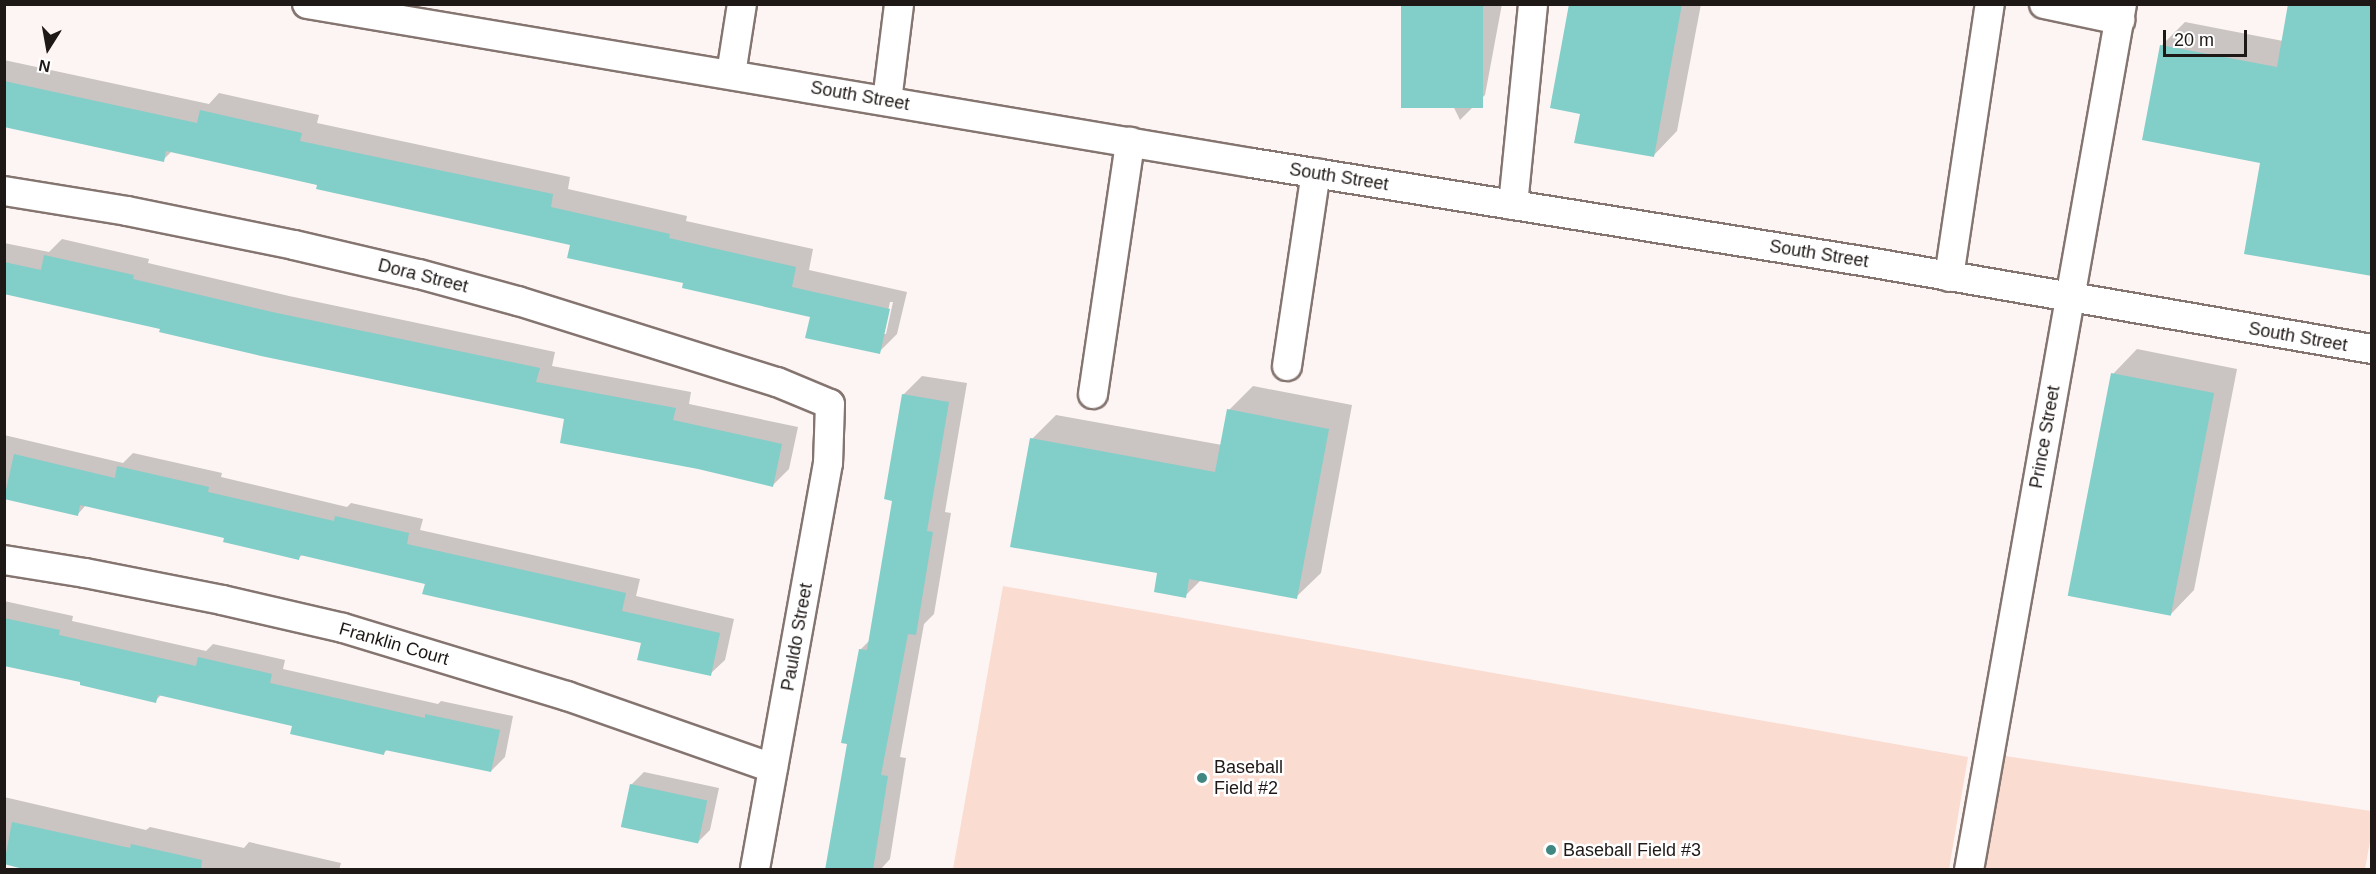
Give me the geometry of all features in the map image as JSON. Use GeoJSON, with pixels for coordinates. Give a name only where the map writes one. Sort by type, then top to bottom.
{"type":"FeatureCollection","features":[{"type":"Feature","properties":{"kind":"street","name":"South Street"},"geometry":{"type":"LineString","coordinates":[[307,4],[2372,349]]}},
{"type":"Feature","properties":{"kind":"street"},"geometry":{"type":"LineString","coordinates":[[731,74],[742,4]]}},
{"type":"Feature","properties":{"kind":"street"},"geometry":{"type":"LineString","coordinates":[[887,101],[899,4]]}},
{"type":"Feature","properties":{"kind":"street"},"geometry":{"type":"LineString","coordinates":[[1513,205],[1533,4]]}},
{"type":"Feature","properties":{"kind":"street"},"geometry":{"type":"LineString","coordinates":[[1949,277],[1990,4]]}},
{"type":"Feature","properties":{"kind":"street"},"geometry":{"type":"LineString","coordinates":[[2044,4],[2121,12]]}},
{"type":"Feature","properties":{"kind":"street","name":"Prince Street"},"geometry":{"type":"LineString","coordinates":[[1969,870],[2121,12]]}},
{"type":"Feature","properties":{"kind":"street"},"geometry":{"type":"LineString","coordinates":[[1093,394],[1130,142]]}},
{"type":"Feature","properties":{"kind":"street"},"geometry":{"type":"LineString","coordinates":[[1287,366],[1316,173]]}},
{"type":"Feature","properties":{"kind":"street","name":"Dora Street"},"geometry":{"type":"LineString","coordinates":[[4,191],[127,212],[294,245],[419,274],[518,301],[743,372],[830,404]]}},
{"type":"Feature","properties":{"kind":"street","name":"Pauldo Street"},"geometry":{"type":"LineString","coordinates":[[755,870],[828,463],[830,404]]}},
{"type":"Feature","properties":{"kind":"street","name":"Franklin Court"},"geometry":{"type":"LineString","coordinates":[[4,560],[85,573],[222,600],[343,628],[567,696],[773,768]]}},
{"type":"Feature","properties":{"kind":"shaded area"},"geometry":{"type":"Polygon","coordinates":[[[1003,586],[1968,757],[1949,869],[953,869],[1003,586]]]}},
{"type":"Feature","properties":{"kind":"shaded area"},"geometry":{"type":"Polygon","coordinates":[[[2005,756],[2371,811],[2371,836],[2365,869],[1984,869],[2005,756]]]}},
{"type":"Feature","properties":{"kind":"building"},"geometry":{"type":"Polygon","coordinates":[[[1401,4],[1483,4],[1483,108],[1401,108],[1401,4]]]}},
{"type":"Feature","properties":{"kind":"building"},"geometry":{"type":"Polygon","coordinates":[[[1569,4],[1682,4],[1654,157],[1574,143],[1580,114],[1550,108],[1569,4]]]}},
{"type":"Feature","properties":{"kind":"building"},"geometry":{"type":"Polygon","coordinates":[[[2288,4],[2372,4],[2372,276],[2244,254],[2260,163],[2142,140],[2160,45],[2277,67],[2288,4]]]}},
{"type":"Feature","properties":{"kind":"building"},"geometry":{"type":"Polygon","coordinates":[[[4,81],[197,123],[200,110],[302,133],[300,141],[553,194],[551,207],[670,234],[669,238],[796,267],[792,287],[890,309],[880,354],[805,338],[810,317],[682,288],[683,283],[567,258],[570,245],[316,189],[317,185],[166,151],[164,162],[4,127],[4,81]]]}},
{"type":"Feature","properties":{"kind":"building"},"geometry":{"type":"Polygon","coordinates":[[[44,255],[134,275],[133,279],[272,312],[540,368],[536,382],[676,408],[673,420],[782,444],[773,487],[698,469],[560,443],[564,419],[261,356],[159,332],[160,329],[4,294],[4,262],[41,270],[44,255]]]}},
{"type":"Feature","properties":{"kind":"building"},"geometry":{"type":"Polygon","coordinates":[[[2111,373],[2214,393],[2171,616],[2068,596],[2111,373]]]}},
{"type":"Feature","properties":{"kind":"building"},"geometry":{"type":"Polygon","coordinates":[[[902,394],[949,402],[927,531],[933,532],[916,635],[908,634],[881,775],[888,776],[873,870],[825,870],[847,744],[841,743],[859,649],[867,650],[892,501],[884,499],[902,394]]]}},
{"type":"Feature","properties":{"kind":"building"},"geometry":{"type":"Polygon","coordinates":[[[1227,409],[1329,429],[1297,599],[1189,579],[1186,598],[1154,592],[1157,573],[1010,547],[1030,438],[1215,472],[1227,409]]]}},
{"type":"Feature","properties":{"kind":"building"},"geometry":{"type":"Polygon","coordinates":[[[14,454],[115,478],[117,466],[209,487],[208,492],[334,521],[335,516],[409,533],[407,544],[626,593],[622,611],[720,633],[711,676],[637,660],[641,643],[422,594],[425,584],[300,555],[299,560],[223,542],[224,538],[80,505],[78,516],[4,499],[14,454]]]}},
{"type":"Feature","properties":{"kind":"building"},"geometry":{"type":"Polygon","coordinates":[[[4,618],[60,630],[59,635],[196,666],[198,657],[272,674],[270,683],[425,718],[425,714],[500,730],[491,772],[385,750],[384,755],[290,734],[292,726],[158,695],[156,703],[80,685],[80,682],[4,666],[4,618]]]}},
{"type":"Feature","properties":{"kind":"building"},"geometry":{"type":"Polygon","coordinates":[[[630,784],[707,800],[698,843],[621,827],[630,784]]]}},
{"type":"Feature","properties":{"kind":"building"},"geometry":{"type":"Polygon","coordinates":[[[12,822],[130,848],[131,844],[202,860],[201,870],[27,870],[4,864],[12,822]]]}},
{"type":"Feature","properties":{"kind":"place","name":"Baseball Field #2"},"geometry":{"type":"Point","coordinates":[1202,778]}},
{"type":"Feature","properties":{"kind":"place","name":"Baseball Field #3"},"geometry":{"type":"Point","coordinates":[1551,850]}}]}
